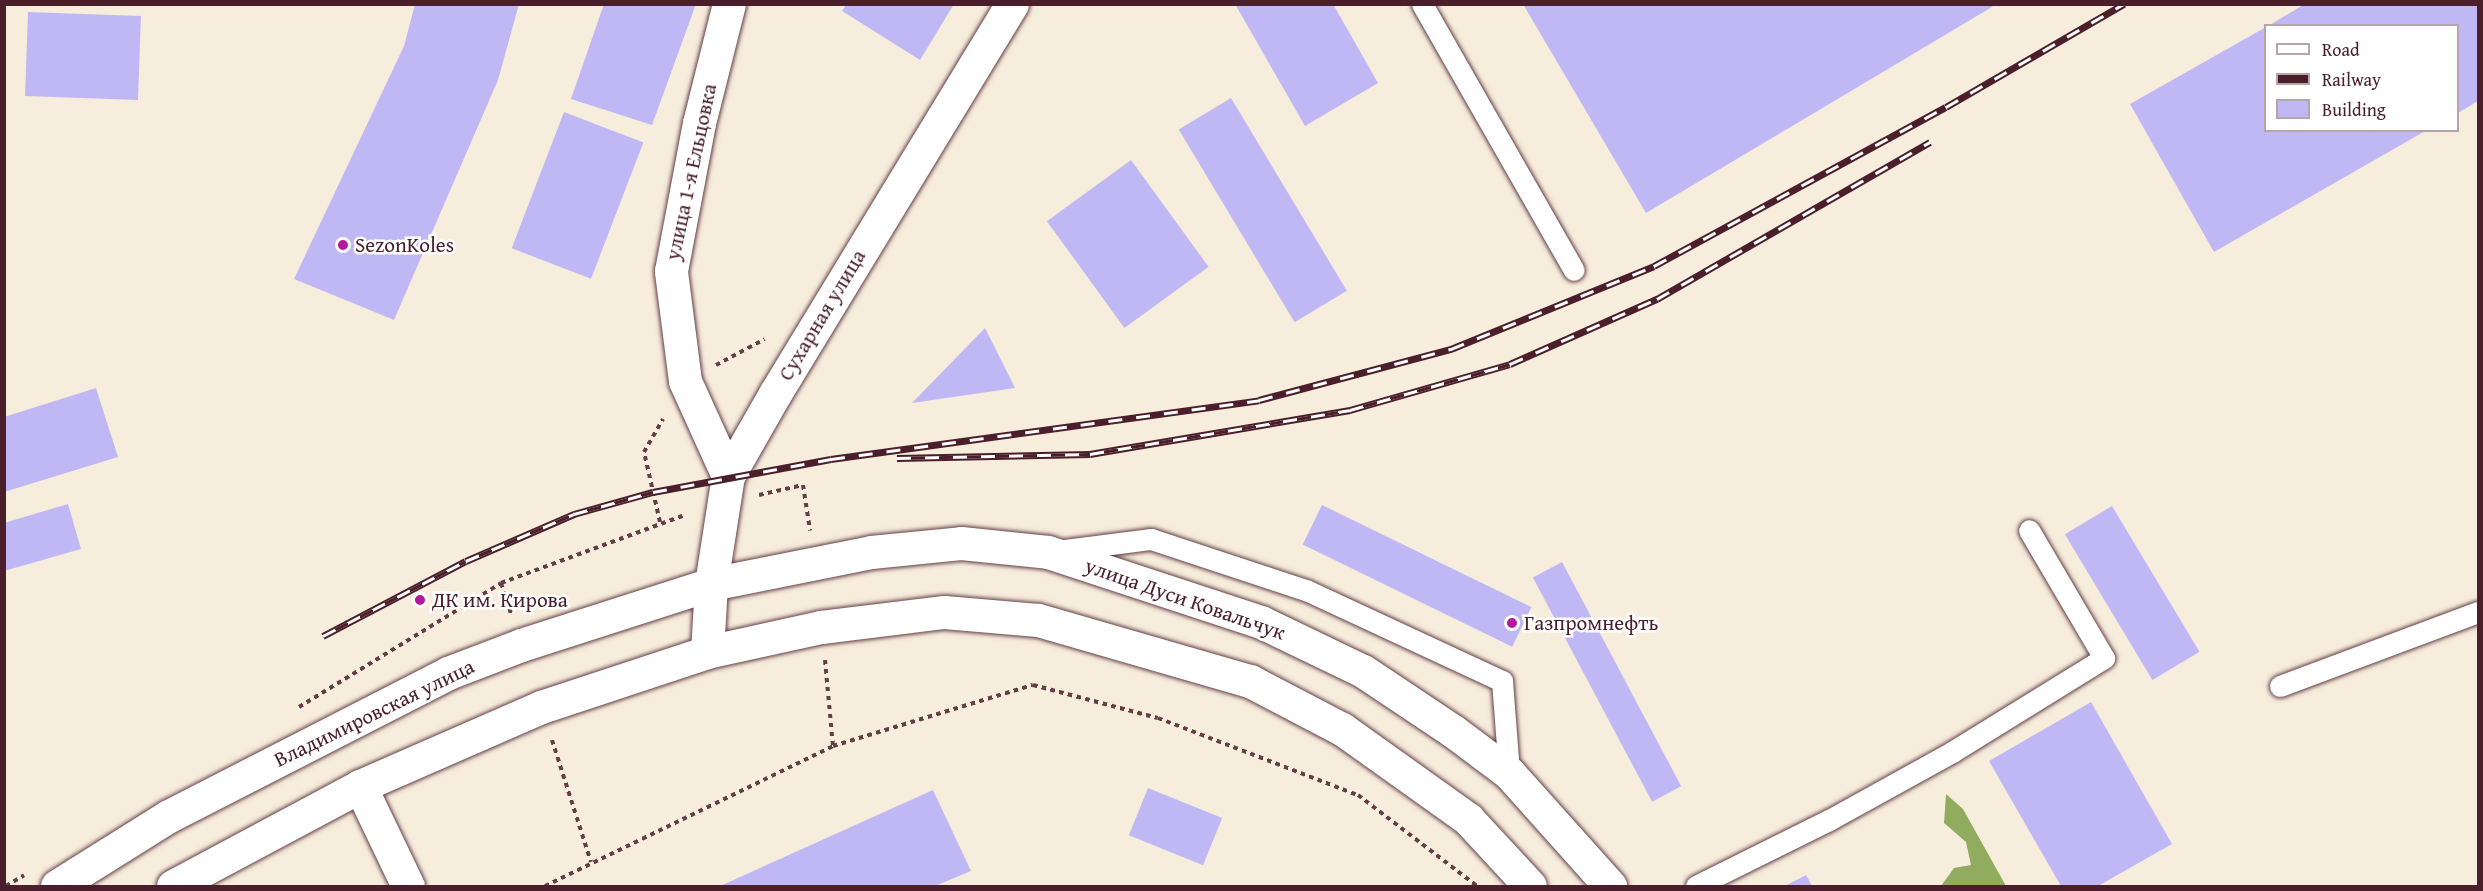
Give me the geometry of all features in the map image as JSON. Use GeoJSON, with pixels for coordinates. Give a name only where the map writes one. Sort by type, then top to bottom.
{"type":"FeatureCollection","features":[{"type":"Feature","properties":{"kind":"main road","name":"улица 1-я Ельцовка"},"geometry":{"type":"LineString","coordinates":[[728,476],[685,381],[671,271],[699,123],[729,4]]}},
{"type":"Feature","properties":{"kind":"main road","name":"Сухарная улица"},"geometry":{"type":"LineString","coordinates":[[707,652],[711,584],[728,476],[782,382],[1012,4]]}},
{"type":"Feature","properties":{"kind":"main road","name":"улица Дуси Ковальчук"},"geometry":{"type":"LineString","coordinates":[[711,584],[871,552],[961,543],[1048,552],[1261,622],[1363,670],[1509,773],[1610,886]]}},
{"type":"Feature","properties":{"kind":"main road","name":"Владимировская улица"},"geometry":{"type":"LineString","coordinates":[[57,886],[167,817],[448,673],[520,645],[711,584]]}},
{"type":"Feature","properties":{"kind":"main road"},"geometry":{"type":"LineString","coordinates":[[173,886],[360,786],[541,707],[707,652],[821,627],[944,612],[1049,623],[1250,681],[1342,729],[1468,819],[1530,886]]}},
{"type":"Feature","properties":{"kind":"main road"},"geometry":{"type":"LineString","coordinates":[[360,786],[408,886]]}},
{"type":"Feature","properties":{"kind":"lane"},"geometry":{"type":"LineString","coordinates":[[1422,4],[1574,270]]}},
{"type":"Feature","properties":{"kind":"lane"},"geometry":{"type":"LineString","coordinates":[[1696,886],[1829,819],[1952,752],[2104,658],[2029,530]]}},
{"type":"Feature","properties":{"kind":"lane"},"geometry":{"type":"LineString","coordinates":[[1048,552],[1151,539],[1308,591],[1502,681],[1509,773]]}},
{"type":"Feature","properties":{"kind":"lane"},"geometry":{"type":"LineString","coordinates":[[2280,686],[2478,612]]}},
{"type":"Feature","properties":{"kind":"path"},"geometry":{"type":"LineString","coordinates":[[545,886],[833,746],[1034,685],[1158,718],[1358,795],[1477,886]]}},
{"type":"Feature","properties":{"kind":"green space"},"geometry":{"type":"Polygon","coordinates":[[[1946,794],[1963,809],[2006,886],[1941,886],[1954,868],[1971,865],[1966,842],[1944,823],[1946,794]]]}},
{"type":"Feature","properties":{"kind":"building"},"geometry":{"type":"Polygon","coordinates":[[[415,4],[519,4],[498,80],[394,320],[294,279],[404,46],[415,4]]]}},
{"type":"Feature","properties":{"kind":"building"},"geometry":{"type":"Polygon","coordinates":[[[604,4],[696,4],[652,125],[571,99],[604,4]]]}},
{"type":"Feature","properties":{"kind":"building"},"geometry":{"type":"Polygon","coordinates":[[[847,4],[954,4],[920,60],[842,11],[847,4]]]}},
{"type":"Feature","properties":{"kind":"building"},"geometry":{"type":"Polygon","coordinates":[[[1235,4],[1333,4],[1378,83],[1305,126],[1235,4]]]}},
{"type":"Feature","properties":{"kind":"building"},"geometry":{"type":"Polygon","coordinates":[[[1523,4],[1997,4],[1646,213],[1523,4]]]}},
{"type":"Feature","properties":{"kind":"building"},"geometry":{"type":"Polygon","coordinates":[[[2305,4],[2478,4],[2478,101],[2459,112],[2459,24],[2271,24],[2305,4]]]}},
{"type":"Feature","properties":{"kind":"building"},"geometry":{"type":"Polygon","coordinates":[[[28,12],[141,16],[138,100],[25,96],[28,12]]]}},
{"type":"Feature","properties":{"kind":"building"},"geometry":{"type":"Polygon","coordinates":[[[2264,28],[2264,132],[2424,132],[2214,252],[2130,104],[2264,28]]]}},
{"type":"Feature","properties":{"kind":"building"},"geometry":{"type":"Polygon","coordinates":[[[1231,98],[1347,291],[1295,322],[1179,129],[1231,98]]]}},
{"type":"Feature","properties":{"kind":"building"},"geometry":{"type":"Polygon","coordinates":[[[564,112],[643,142],[591,279],[512,248],[564,112]]]}},
{"type":"Feature","properties":{"kind":"building"},"geometry":{"type":"Polygon","coordinates":[[[1131,160],[1209,267],[1124,328],[1047,221],[1131,160]]]}},
{"type":"Feature","properties":{"kind":"building"},"geometry":{"type":"Polygon","coordinates":[[[985,328],[1015,388],[912,403],[985,328]]]}},
{"type":"Feature","properties":{"kind":"building"},"geometry":{"type":"Polygon","coordinates":[[[96,388],[118,457],[4,492],[4,417],[96,388]]]}},
{"type":"Feature","properties":{"kind":"building"},"geometry":{"type":"Polygon","coordinates":[[[68,504],[81,549],[4,571],[4,523],[68,504]]]}},
{"type":"Feature","properties":{"kind":"building"},"geometry":{"type":"Polygon","coordinates":[[[1322,505],[1531,607],[1512,647],[1303,545],[1322,505]]]}},
{"type":"Feature","properties":{"kind":"building"},"geometry":{"type":"Polygon","coordinates":[[[2112,506],[2200,652],[2152,680],[2065,534],[2112,506]]]}},
{"type":"Feature","properties":{"kind":"building"},"geometry":{"type":"Polygon","coordinates":[[[1562,562],[1681,786],[1652,802],[1533,577],[1562,562]]]}},
{"type":"Feature","properties":{"kind":"building"},"geometry":{"type":"Polygon","coordinates":[[[2091,702],[2172,844],[2098,886],[2061,886],[1989,761],[2091,702]]]}},
{"type":"Feature","properties":{"kind":"building"},"geometry":{"type":"Polygon","coordinates":[[[1148,788],[1222,818],[1203,865],[1129,835],[1148,788]]]}},
{"type":"Feature","properties":{"kind":"building"},"geometry":{"type":"Polygon","coordinates":[[[933,790],[971,871],[935,886],[720,886],[933,790]]]}},
{"type":"Feature","properties":{"kind":"building"},"geometry":{"type":"Polygon","coordinates":[[[1806,875],[1812,886],[1785,886],[1806,875]]]}},
{"type":"Feature","properties":{"kind":"railway"},"geometry":{"type":"LineString","coordinates":[[323,636],[466,561],[574,514],[653,492],[831,459],[1259,400],[1451,349],[1654,266],[1946,107],[2124,4]]}},
{"type":"Feature","properties":{"kind":"railway"},"geometry":{"type":"LineString","coordinates":[[897,458],[1090,454],[1350,410],[1510,364],[1657,299],[1930,142]]}},
{"type":"Feature","properties":{"kind":"place","name":"SezonKoles"},"geometry":{"type":"Point","coordinates":[343,245]}},
{"type":"Feature","properties":{"kind":"place","name":"ДК им. Кирова"},"geometry":{"type":"Point","coordinates":[420,600]}},
{"type":"Feature","properties":{"kind":"place","name":"Газпромнефть"},"geometry":{"type":"Point","coordinates":[1512,623]}}]}
